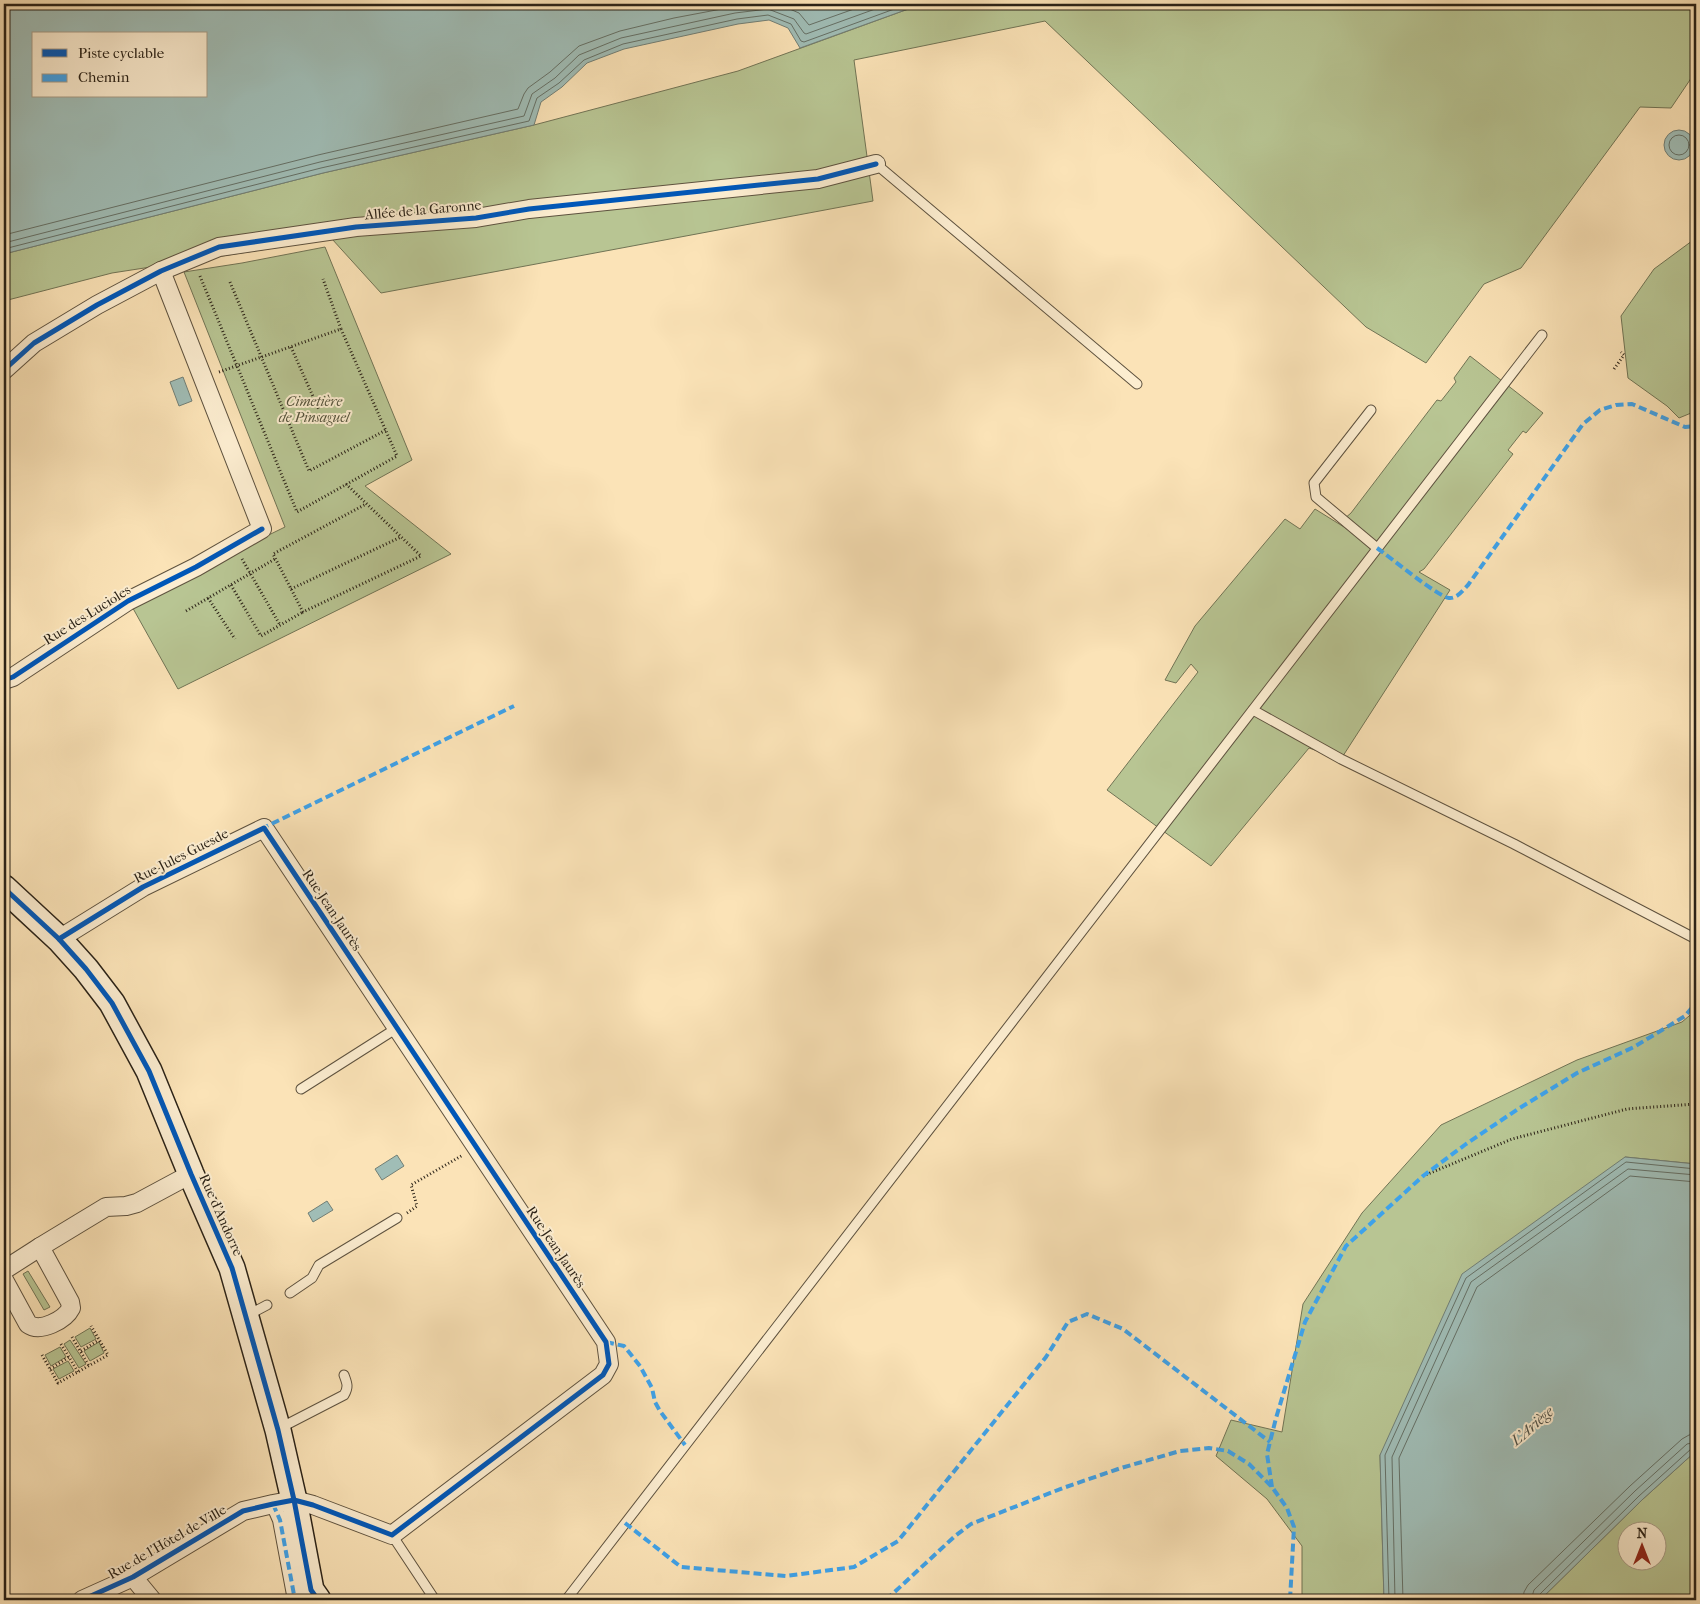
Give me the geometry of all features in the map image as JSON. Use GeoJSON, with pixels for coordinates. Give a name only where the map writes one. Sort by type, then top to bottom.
{"type":"FeatureCollection","features":[{"type":"Feature","properties":{"kind":"main road","name":"Rue d'Andorre"},"geometry":{"type":"LineString","coordinates":[[4,888],[59,939],[86,969],[112,1003],[149,1071],[232,1268],[256,1311],[278,1430],[284,1502],[311,1590],[318,1600]]}},
{"type":"Feature","properties":{"kind":"street","name":"Allée de la Garonne"},"geometry":{"type":"LineString","coordinates":[[4,370],[34,342],[97,305],[161,271],[219,247],[356,227],[476,218],[530,210],[818,179],[876,164]]}},
{"type":"Feature","properties":{"kind":"street","name":"Rue des Lucioles"},"geometry":{"type":"LineString","coordinates":[[4,680],[13,677],[128,601],[196,567],[262,529],[161,271]]}},
{"type":"Feature","properties":{"kind":"street","name":"Rue Jules Guesde"},"geometry":{"type":"LineString","coordinates":[[59,939],[143,887],[264,828]]}},
{"type":"Feature","properties":{"kind":"street","name":"Rue Jean Jaurès"},"geometry":{"type":"LineString","coordinates":[[264,828],[606,1342],[610,1364],[603,1375],[392,1535]]}},
{"type":"Feature","properties":{"kind":"street"},"geometry":{"type":"LineString","coordinates":[[4,1270],[106,1207],[126,1206],[137,1203],[191,1174]]}},
{"type":"Feature","properties":{"kind":"street"},"geometry":{"type":"LineString","coordinates":[[4,1280],[28,1324],[32,1327],[47,1326],[67,1314],[71,1308],[70,1302],[40,1247]]}},
{"type":"Feature","properties":{"kind":"street"},"geometry":{"type":"LineString","coordinates":[[295,1600],[280,1520],[284,1502],[313,1505],[392,1535]]}},
{"type":"Feature","properties":{"kind":"street","name":"Rue de l'Hôtel de Ville"},"geometry":{"type":"LineString","coordinates":[[82,1600],[132,1577],[243,1511],[284,1502]]}},
{"type":"Feature","properties":{"kind":"street"},"geometry":{"type":"LineString","coordinates":[[132,1577],[152,1600]]}},
{"type":"Feature","properties":{"kind":"lane"},"geometry":{"type":"LineString","coordinates":[[876,164],[1137,384]]}},
{"type":"Feature","properties":{"kind":"lane"},"geometry":{"type":"LineString","coordinates":[[566,1600],[1542,335]]}},
{"type":"Feature","properties":{"kind":"lane"},"geometry":{"type":"LineString","coordinates":[[1371,410],[1314,482],[1316,497],[1377,548]]}},
{"type":"Feature","properties":{"kind":"lane"},"geometry":{"type":"LineString","coordinates":[[1253,710],[1341,759],[1514,844],[1696,939]]}},
{"type":"Feature","properties":{"kind":"lane"},"geometry":{"type":"LineString","coordinates":[[301,1088],[397,1028]]}},
{"type":"Feature","properties":{"kind":"lane"},"geometry":{"type":"LineString","coordinates":[[290,1292],[312,1278],[319,1265],[398,1218]]}},
{"type":"Feature","properties":{"kind":"lane"},"geometry":{"type":"LineString","coordinates":[[278,1430],[344,1394],[348,1390],[348,1383],[344,1375]]}},
{"type":"Feature","properties":{"kind":"lane"},"geometry":{"type":"LineString","coordinates":[[392,1535],[435,1600]]}},
{"type":"Feature","properties":{"kind":"path"},"geometry":{"type":"LineString","coordinates":[[200,276],[297,512],[397,456],[341,329],[323,279]]}},
{"type":"Feature","properties":{"kind":"path"},"geometry":{"type":"LineString","coordinates":[[230,282],[309,471],[386,430]]}},
{"type":"Feature","properties":{"kind":"path"},"geometry":{"type":"LineString","coordinates":[[202,378],[341,329]]}},
{"type":"Feature","properties":{"kind":"path"},"geometry":{"type":"LineString","coordinates":[[291,347],[318,410]]}},
{"type":"Feature","properties":{"kind":"path"},"geometry":{"type":"LineString","coordinates":[[1614,369],[1624,355],[1621,352]]}},
{"type":"Feature","properties":{"kind":"path"},"geometry":{"type":"LineString","coordinates":[[231,585],[261,636],[303,612],[421,556],[346,484]]}},
{"type":"Feature","properties":{"kind":"path"},"geometry":{"type":"LineString","coordinates":[[303,612],[273,554],[366,504]]}},
{"type":"Feature","properties":{"kind":"path"},"geometry":{"type":"LineString","coordinates":[[291,590],[401,537]]}},
{"type":"Feature","properties":{"kind":"path"},"geometry":{"type":"LineString","coordinates":[[241,558],[280,625]]}},
{"type":"Feature","properties":{"kind":"path"},"geometry":{"type":"LineString","coordinates":[[186,611],[275,559]]}},
{"type":"Feature","properties":{"kind":"path"},"geometry":{"type":"LineString","coordinates":[[208,598],[235,639]]}},
{"type":"Feature","properties":{"kind":"path"},"geometry":{"type":"LineString","coordinates":[[1423,1176],[1512,1139],[1627,1109],[1696,1104]]}},
{"type":"Feature","properties":{"kind":"path"},"geometry":{"type":"LineString","coordinates":[[398,1218],[417,1206],[411,1185],[477,1148]]}},
{"type":"Feature","properties":{"kind":"path"},"geometry":{"type":"LineString","coordinates":[[42,1355],[58,1383],[108,1355],[91,1326]]}},
{"type":"Feature","properties":{"kind":"path"},"geometry":{"type":"LineString","coordinates":[[72,1337],[89,1366]]}},
{"type":"Feature","properties":{"kind":"path"},"geometry":{"type":"LineString","coordinates":[[81,1351],[99,1340]]}},
{"type":"Feature","properties":{"kind":"path"},"geometry":{"type":"LineString","coordinates":[[61,1344],[78,1372]]}},
{"type":"Feature","properties":{"kind":"path"},"geometry":{"type":"LineString","coordinates":[[50,1369],[69,1358]]}},
{"type":"Feature","properties":{"kind":"green space"},"geometry":{"type":"Polygon","coordinates":[[[922,4],[1696,4],[1696,71],[1671,108],[1640,107],[1521,268],[1484,284],[1426,363],[1366,327],[1045,21],[854,60],[873,201],[381,293],[332,239],[112,273],[4,301],[4,254],[323,173],[534,125],[738,71],[922,4]]]}},
{"type":"Feature","properties":{"kind":"green space"},"geometry":{"type":"Polygon","coordinates":[[[1696,238],[1696,411],[1679,418],[1667,406],[1628,378],[1621,316],[1654,269],[1696,238]]]}},
{"type":"Feature","properties":{"kind":"green space","name":"Cimetière de Pinsaguel"},"geometry":{"type":"Polygon","coordinates":[[[325,247],[412,460],[365,486],[451,554],[178,689],[130,603],[285,527],[184,272],[325,247]]]}},
{"type":"Feature","properties":{"kind":"green space"},"geometry":{"type":"Polygon","coordinates":[[[1470,356],[1543,413],[1526,433],[1523,431],[1508,450],[1513,454],[1424,569],[1419,572],[1450,590],[1341,759],[1309,748],[1211,866],[1107,790],[1198,672],[1191,664],[1176,683],[1165,680],[1195,626],[1285,519],[1300,529],[1315,509],[1373,545],[1344,519],[1351,513],[1437,400],[1441,401],[1456,382],[1454,378],[1470,356]]]}},
{"type":"Feature","properties":{"kind":"green space"},"geometry":{"type":"Polygon","coordinates":[[[1696,1010],[1696,1164],[1625,1157],[1380,1455],[1384,1600],[1302,1600],[1302,1546],[1267,1499],[1216,1456],[1231,1420],[1282,1432],[1303,1304],[1362,1213],[1441,1125],[1577,1060],[1682,1022],[1696,1010]]]}},
{"type":"Feature","properties":{"kind":"green space"},"geometry":{"type":"Polygon","coordinates":[[[28,1271],[50,1307],[44,1310],[23,1274],[28,1271]]]}},
{"type":"Feature","properties":{"kind":"green space"},"geometry":{"type":"Polygon","coordinates":[[[90,1328],[96,1339],[81,1347],[75,1337],[90,1328]]]}},
{"type":"Feature","properties":{"kind":"green space"},"geometry":{"type":"Polygon","coordinates":[[[70,1340],[86,1364],[79,1368],[64,1344],[70,1340]]]}},
{"type":"Feature","properties":{"kind":"green space"},"geometry":{"type":"Polygon","coordinates":[[[99,1342],[104,1353],[90,1361],[84,1351],[99,1342]]]}},
{"type":"Feature","properties":{"kind":"green space"},"geometry":{"type":"Polygon","coordinates":[[[60,1347],[66,1357],[51,1366],[45,1355],[60,1347]]]}},
{"type":"Feature","properties":{"kind":"green space"},"geometry":{"type":"Polygon","coordinates":[[[68,1361],[74,1371],[59,1379],[53,1369],[68,1361]]]}},
{"type":"Feature","properties":{"kind":"green space"},"geometry":{"type":"Polygon","coordinates":[[[1696,1451],[1696,1600],[1540,1600],[1618,1524],[1618,1572],[1668,1572],[1668,1522],[1620,1522],[1696,1451]]]}},
{"type":"Feature","properties":{"kind":"water"},"geometry":{"type":"Polygon","coordinates":[[[4,4],[922,4],[800,48],[788,28],[769,20],[738,24],[624,49],[587,63],[562,87],[541,102],[534,125],[323,173],[4,254],[4,4]]]}},
{"type":"Feature","properties":{"kind":"water"},"geometry":{"type":"Polygon","coordinates":[[[1679,130],[1685,131],[1693,139],[1693,151],[1685,159],[1679,160],[1673,159],[1665,151],[1664,145],[1665,139],[1673,131],[1679,130]]]}},
{"type":"Feature","properties":{"kind":"water"},"geometry":{"type":"Polygon","coordinates":[[[183,377],[192,401],[179,406],[170,382],[183,377]]]}},
{"type":"Feature","properties":{"kind":"water"},"geometry":{"type":"Polygon","coordinates":[[[397,1155],[404,1166],[382,1180],[375,1169],[397,1155]]]}},
{"type":"Feature","properties":{"kind":"water","name":"L'Ariège"},"geometry":{"type":"Polygon","coordinates":[[[1625,1157],[1696,1164],[1696,1451],[1618,1522],[1540,1600],[1384,1600],[1380,1455],[1462,1274],[1625,1157]]]}},
{"type":"Feature","properties":{"kind":"water"},"geometry":{"type":"Polygon","coordinates":[[[327,1201],[333,1210],[313,1222],[308,1213],[327,1201]]]}},
{"type":"Feature","properties":{"kind":"marked path"},"geometry":{"type":"LineString","coordinates":[[1377,548],[1435,591],[1449,598],[1455,597],[1468,585],[1583,424],[1600,410],[1616,405],[1632,404],[1685,427],[1696,426]]}},
{"type":"Feature","properties":{"kind":"marked path"},"geometry":{"type":"LineString","coordinates":[[261,829],[514,706]]}},
{"type":"Feature","properties":{"kind":"marked path"},"geometry":{"type":"LineString","coordinates":[[1272,1487],[1267,1454],[1305,1322],[1346,1246],[1423,1176],[1466,1144],[1577,1073],[1634,1047],[1685,1016],[1696,1003]]}},
{"type":"Feature","properties":{"kind":"marked path"},"geometry":{"type":"LineString","coordinates":[[625,1523],[681,1567],[786,1576],[854,1567],[898,1541],[1046,1357],[1068,1322],[1087,1314],[1123,1329],[1270,1442]]}},
{"type":"Feature","properties":{"kind":"marked path"},"geometry":{"type":"LineString","coordinates":[[606,1342],[624,1346],[640,1366],[652,1388],[655,1402],[660,1411],[685,1445]]}},
{"type":"Feature","properties":{"kind":"marked path"},"geometry":{"type":"LineString","coordinates":[[886,1600],[955,1536],[971,1524],[1063,1488],[1121,1468],[1180,1451],[1209,1448],[1228,1451],[1249,1464],[1272,1487],[1287,1508],[1294,1527],[1290,1600]]}},
{"type":"Feature","properties":{"kind":"marked path"},"geometry":{"type":"LineString","coordinates":[[273,1504],[280,1520],[295,1600]]}},
{"type":"Feature","properties":{"kind":"cycle path"},"geometry":{"type":"LineString","coordinates":[[4,370],[34,343],[97,305],[161,271],[219,247],[356,227],[476,218],[529,209],[818,179],[876,164]]}},
{"type":"Feature","properties":{"kind":"cycle path"},"geometry":{"type":"LineString","coordinates":[[4,680],[13,677],[128,601],[196,567],[262,529]]}},
{"type":"Feature","properties":{"kind":"cycle path"},"geometry":{"type":"LineString","coordinates":[[59,939],[143,887],[264,828],[606,1342],[609,1364],[603,1375],[392,1535],[313,1505],[294,1500],[273,1504],[243,1511],[133,1577],[82,1600]]}},
{"type":"Feature","properties":{"kind":"cycle path"},"geometry":{"type":"LineString","coordinates":[[4,888],[59,939],[86,969],[112,1003],[149,1071],[232,1268],[278,1430],[294,1500],[311,1590],[318,1600]]}}]}
